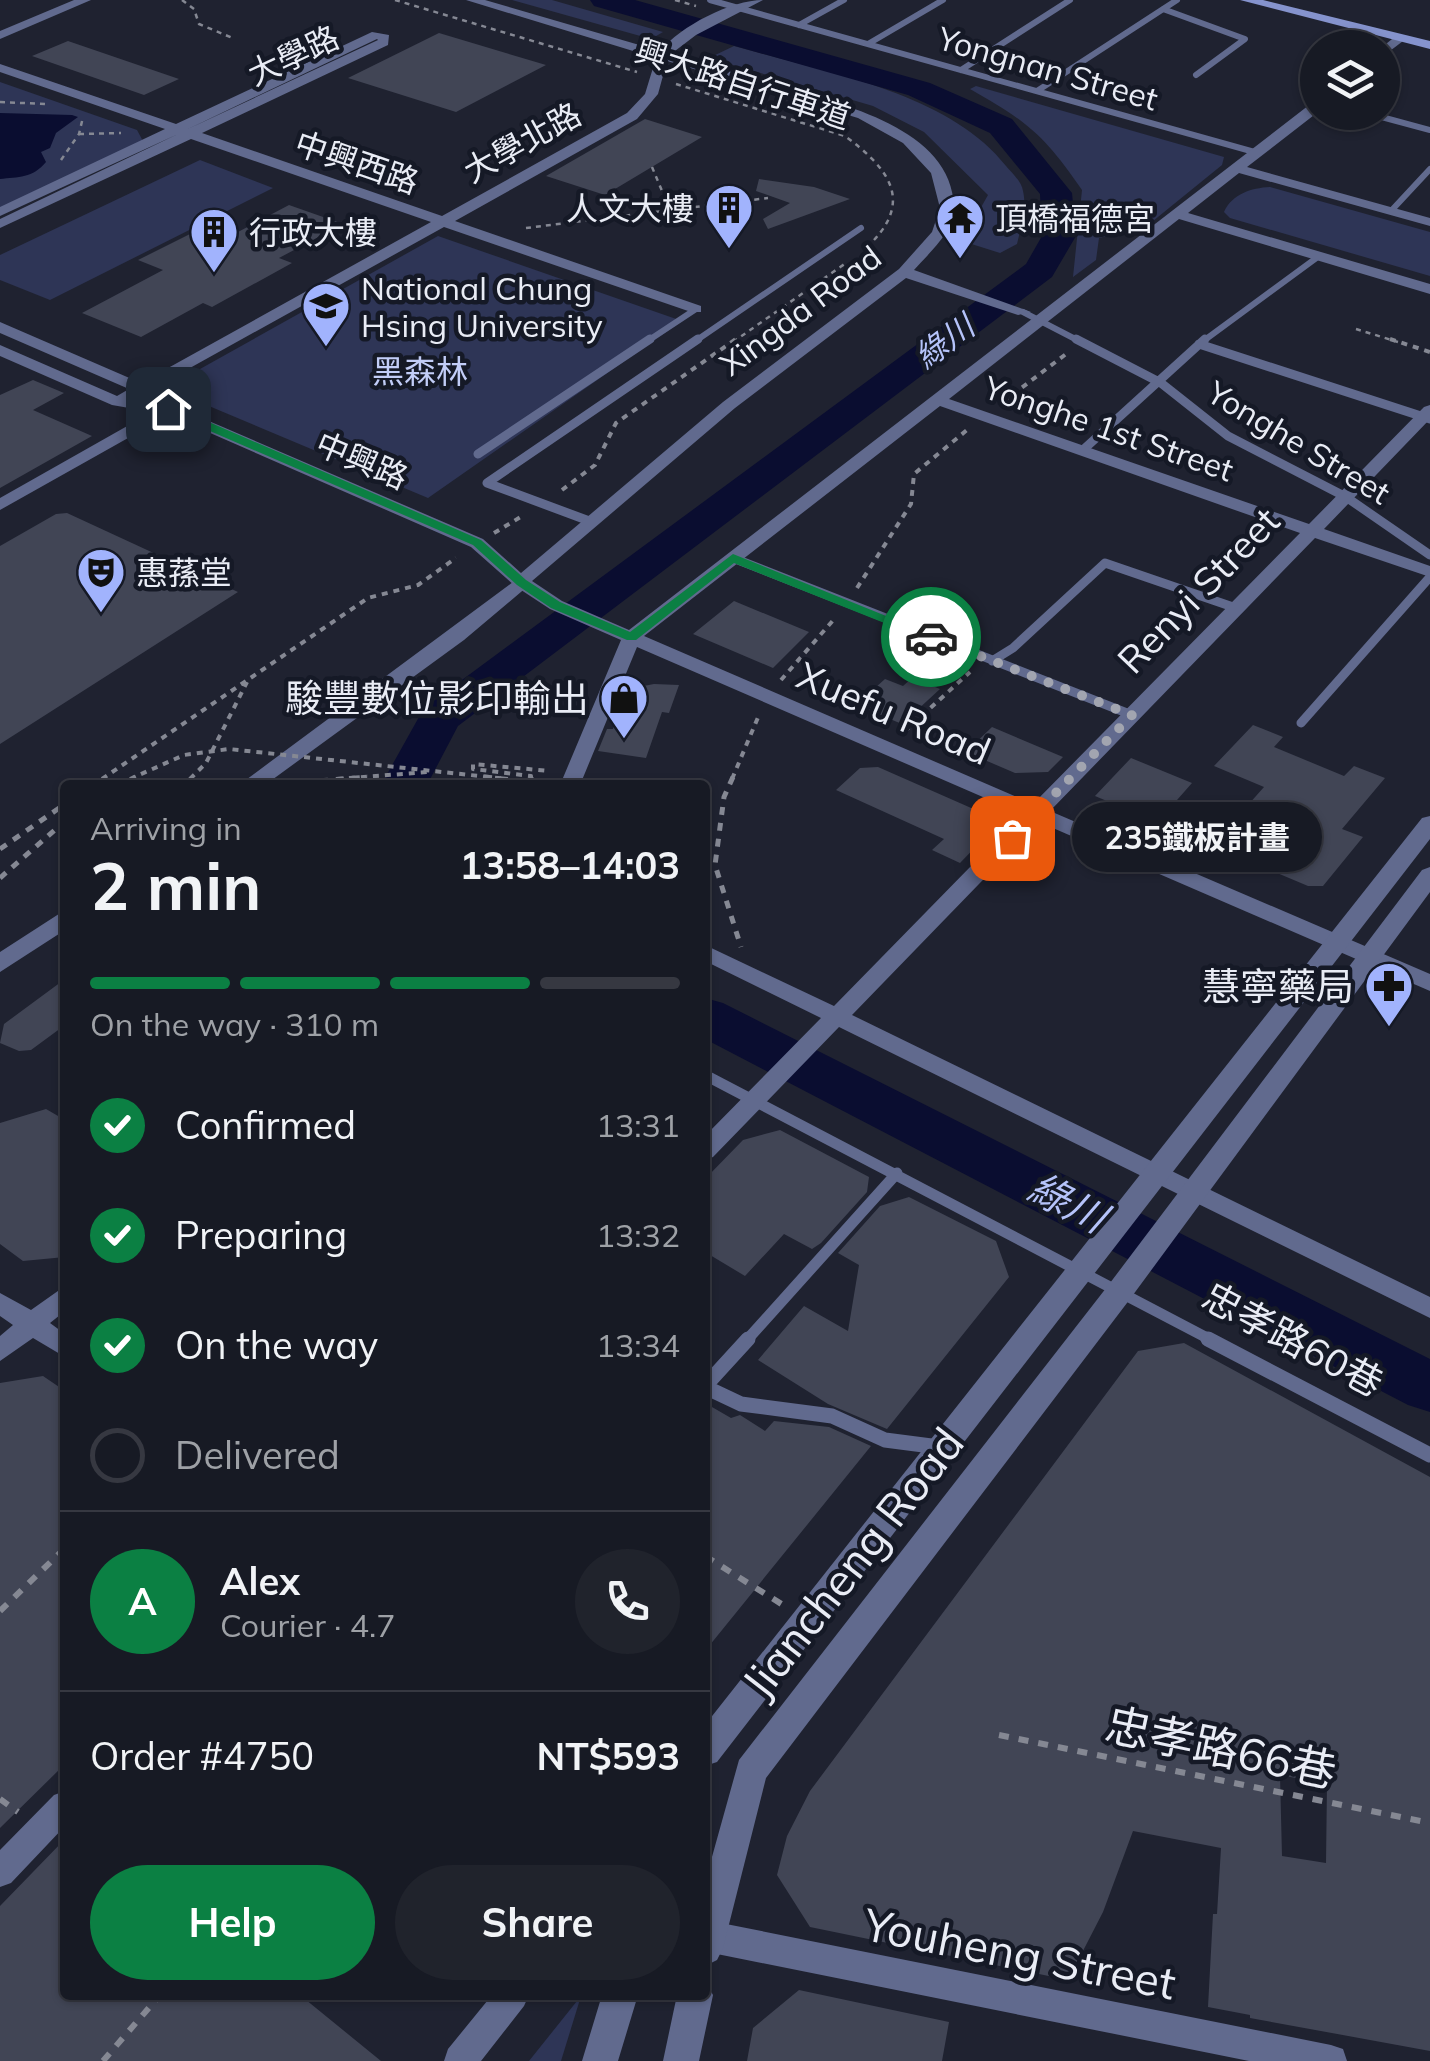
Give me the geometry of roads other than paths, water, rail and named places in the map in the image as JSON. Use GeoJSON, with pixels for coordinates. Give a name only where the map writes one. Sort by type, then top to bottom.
{"type":"FeatureCollection","features":[{"type":"Feature","properties":{"kind":"main road"},"geometry":{"type":"LineString","coordinates":[[1247,0],[1430,45]]}},
{"type":"Feature","properties":{"kind":"main road"},"geometry":{"type":"LineString","coordinates":[[1281,0],[1430,36]]}},
{"type":"Feature","properties":{"kind":"street"},"geometry":{"type":"LineString","coordinates":[[0,25],[62,0]]}},
{"type":"Feature","properties":{"kind":"street"},"geometry":{"type":"LineString","coordinates":[[0,35],[85,0]]}},
{"type":"Feature","properties":{"kind":"street","name":"Xingda Road"},"geometry":{"type":"LineString","coordinates":[[257,780],[457,636],[729,405],[904,272],[938,233],[947,208],[944,184],[920,150],[895,131],[863,115],[472,0]]}},
{"type":"Feature","properties":{"kind":"street"},"geometry":{"type":"LineString","coordinates":[[663,56],[673,44],[756,0]]}},
{"type":"Feature","properties":{"kind":"street","name":"大學路"},"geometry":{"type":"LineString","coordinates":[[0,212],[177,134],[384,42],[385,38],[376,36],[177,134],[0,224]]}},
{"type":"Feature","properties":{"kind":"street","name":"大學北路"},"geometry":{"type":"LineString","coordinates":[[118,402],[632,116],[652,98],[663,56]]}},
{"type":"Feature","properties":{"kind":"street","name":"中興西路"},"geometry":{"type":"LineString","coordinates":[[0,68],[690,313]]}},
{"type":"Feature","properties":{"kind":"street","name":"中興西路"},"geometry":{"type":"LineString","coordinates":[[0,78],[177,134]]}},
{"type":"Feature","properties":{"kind":"street"},"geometry":{"type":"LineString","coordinates":[[572,779],[632,637],[1300,119]]}},
{"type":"Feature","properties":{"kind":"street"},"geometry":{"type":"LineString","coordinates":[[1239,168],[1430,222]]}},
{"type":"Feature","properties":{"kind":"street"},"geometry":{"type":"LineString","coordinates":[[1180,215],[1430,289]]}},
{"type":"Feature","properties":{"kind":"street","name":"中興西路"},"geometry":{"type":"LineString","coordinates":[[434,224],[478,234],[690,313]]}},
{"type":"Feature","properties":{"kind":"street"},"geometry":{"type":"LineString","coordinates":[[904,272],[1022,312]]}},
{"type":"Feature","properties":{"kind":"street","name":"中興路"},"geometry":{"type":"LineString","coordinates":[[0,327],[145,388],[168,409]]}},
{"type":"Feature","properties":{"kind":"street","name":"中興路"},"geometry":{"type":"LineString","coordinates":[[0,350],[118,402],[168,409],[477,543],[522,582]]}},
{"type":"Feature","properties":{"kind":"street","name":"Yonghe 1st Street"},"geometry":{"type":"LineString","coordinates":[[938,400],[1430,575]]}},
{"type":"Feature","properties":{"kind":"street"},"geometry":{"type":"LineString","coordinates":[[0,505],[168,409]]}},
{"type":"Feature","properties":{"kind":"street","name":"Renyi Street"},"geometry":{"type":"LineString","coordinates":[[754,1102],[1428,415]]}},
{"type":"Feature","properties":{"kind":"street","name":"Xuefu Road"},"geometry":{"type":"LineString","coordinates":[[522,582],[556,605],[1430,983]]}},
{"type":"Feature","properties":{"kind":"street"},"geometry":{"type":"LineString","coordinates":[[1155,1174],[1430,823]]}},
{"type":"Feature","properties":{"kind":"street"},"geometry":{"type":"LineString","coordinates":[[1193,1194],[1430,875]]}},
{"type":"Feature","properties":{"kind":"street"},"geometry":{"type":"LineString","coordinates":[[0,964],[60,922]]}},
{"type":"Feature","properties":{"kind":"street"},"geometry":{"type":"LineString","coordinates":[[710,954],[1430,1308]]}},
{"type":"Feature","properties":{"kind":"street"},"geometry":{"type":"LineString","coordinates":[[710,1146],[754,1102]]}},
{"type":"Feature","properties":{"kind":"street","name":"Jiancheng Road"},"geometry":{"type":"LineString","coordinates":[[710,1745],[1155,1174]]}},
{"type":"Feature","properties":{"kind":"street","name":"Jiancheng Road"},"geometry":{"type":"LineString","coordinates":[[710,1920],[752,1770],[1193,1194]]}},
{"type":"Feature","properties":{"kind":"street"},"geometry":{"type":"LineString","coordinates":[[0,1351],[60,1300]]}},
{"type":"Feature","properties":{"kind":"street"},"geometry":{"type":"LineString","coordinates":[[0,1303],[60,1344]]}},
{"type":"Feature","properties":{"kind":"street"},"geometry":{"type":"LineString","coordinates":[[0,1872],[60,1811]]}},
{"type":"Feature","properties":{"kind":"street","name":"Youheng Street"},"geometry":{"type":"LineString","coordinates":[[710,1935],[1331,2061]]}},
{"type":"Feature","properties":{"kind":"street"},"geometry":{"type":"LineString","coordinates":[[460,2061],[509,2000]]}},
{"type":"Feature","properties":{"kind":"street"},"geometry":{"type":"LineString","coordinates":[[600,2061],[618,2000]]}},
{"type":"Feature","properties":{"kind":"street"},"geometry":{"type":"LineString","coordinates":[[681,2061],[694,2000]]}},
{"type":"Feature","properties":{"kind":"lane","name":"Yongnan Street"},"geometry":{"type":"LineString","coordinates":[[710,0],[1258,152]]}},
{"type":"Feature","properties":{"kind":"lane"},"geometry":{"type":"LineString","coordinates":[[799,25],[844,0]]}},
{"type":"Feature","properties":{"kind":"lane"},"geometry":{"type":"LineString","coordinates":[[868,44],[943,0]]}},
{"type":"Feature","properties":{"kind":"lane"},"geometry":{"type":"LineString","coordinates":[[961,70],[1070,0]]}},
{"type":"Feature","properties":{"kind":"lane"},"geometry":{"type":"LineString","coordinates":[[1036,90],[1177,0]]}},
{"type":"Feature","properties":{"kind":"lane"},"geometry":{"type":"LineString","coordinates":[[1163,9],[1246,39],[1196,75]]}},
{"type":"Feature","properties":{"kind":"lane"},"geometry":{"type":"LineString","coordinates":[[1400,122],[1430,130]]}},
{"type":"Feature","properties":{"kind":"lane"},"geometry":{"type":"LineString","coordinates":[[1391,211],[1430,169]]}},
{"type":"Feature","properties":{"kind":"lane"},"geometry":{"type":"LineString","coordinates":[[592,522],[487,483],[861,228]]}},
{"type":"Feature","properties":{"kind":"lane","name":"Yonghe Street"},"geometry":{"type":"LineString","coordinates":[[1319,256],[1199,344],[1162,383],[1228,436],[1346,497],[1430,555]]}},
{"type":"Feature","properties":{"kind":"lane"},"geometry":{"type":"LineString","coordinates":[[1022,312],[1162,383],[1084,449]]}},
{"type":"Feature","properties":{"kind":"lane"},"geometry":{"type":"LineString","coordinates":[[478,454],[690,313]]}},
{"type":"Feature","properties":{"kind":"lane"},"geometry":{"type":"LineString","coordinates":[[1199,344],[1428,415]]}},
{"type":"Feature","properties":{"kind":"lane"},"geometry":{"type":"LineString","coordinates":[[733,558],[1132,715]]}},
{"type":"Feature","properties":{"kind":"lane"},"geometry":{"type":"LineString","coordinates":[[992,661],[1013,648],[1106,563],[1236,608]]}},
{"type":"Feature","properties":{"kind":"lane"},"geometry":{"type":"LineString","coordinates":[[1301,723],[1430,575]]}},
{"type":"Feature","properties":{"kind":"lane","name":"忠孝路60巷"},"geometry":{"type":"LineString","coordinates":[[710,1078],[898,1173],[1090,1258],[1430,1455]]}},
{"type":"Feature","properties":{"kind":"lane"},"geometry":{"type":"LineString","coordinates":[[710,1380],[898,1173]]}},
{"type":"Feature","properties":{"kind":"lane"},"geometry":{"type":"LineString","coordinates":[[710,1388],[741,1404],[832,1416],[885,1440],[943,1448]]}},
{"type":"Feature","properties":{"kind":"waterway","name":"綠川"},"geometry":{"type":"LineString","coordinates":[[407,780],[440,718],[1040,270],[1059,236],[1056,193],[1001,126],[919,89],[604,0]]}},
{"type":"Feature","properties":{"kind":"waterway","name":"綠川"},"geometry":{"type":"LineString","coordinates":[[710,1019],[1430,1387]]}},
{"type":"Feature","properties":{"kind":"place","name":"人文大樓"},"geometry":{"type":"Point","coordinates":[729,250]}},
{"type":"Feature","properties":{"kind":"place","name":"頂橋福德宮"},"geometry":{"type":"Point","coordinates":[960,260]}},
{"type":"Feature","properties":{"kind":"place","name":"行政大樓"},"geometry":{"type":"Point","coordinates":[214,274]}},
{"type":"Feature","properties":{"kind":"place","name":"National Chung Hsing University"},"geometry":{"type":"Point","coordinates":[326,348]}},
{"type":"Feature","properties":{"kind":"place","name":"惠蓀堂"},"geometry":{"type":"Point","coordinates":[101,614]}},
{"type":"Feature","properties":{"kind":"place","name":"駿豐數位影印輸出"},"geometry":{"type":"Point","coordinates":[624,740]}},
{"type":"Feature","properties":{"kind":"place","name":"235鐵板計畫"},"geometry":{"type":"Point","coordinates":[1012,838]}},
{"type":"Feature","properties":{"kind":"place","name":"慧寧藥局"},"geometry":{"type":"Point","coordinates":[1389,1028]}},
{"type":"Feature","properties":{"kind":"park label","name":"黑森林"},"geometry":{"type":"Point","coordinates":[420,371]}}]}
